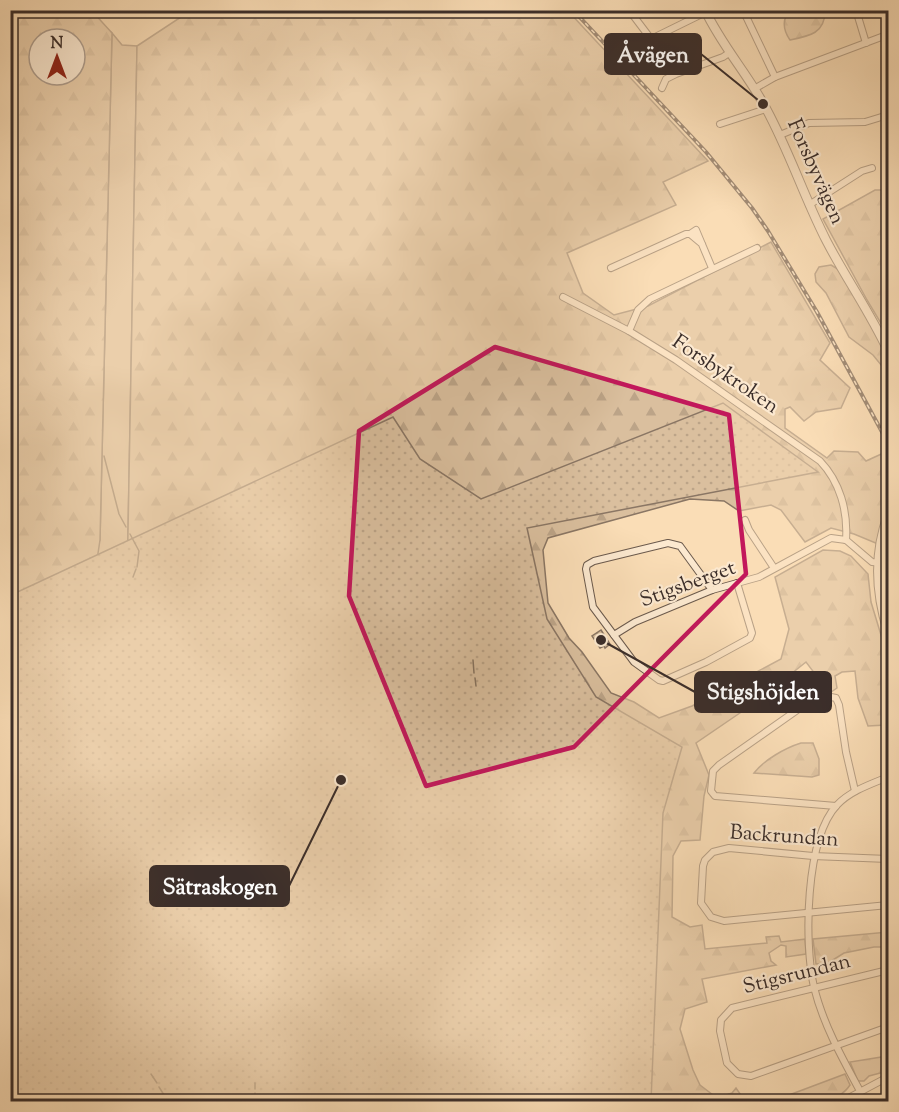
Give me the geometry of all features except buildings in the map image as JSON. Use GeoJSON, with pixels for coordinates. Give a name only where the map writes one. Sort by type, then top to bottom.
{"type":"FeatureCollection","features":[{"type":"Feature","properties":{"kind":"street"},"geometry":{"type":"LineString","coordinates":[[743,10],[775,77]]}},
{"type":"Feature","properties":{"kind":"street"},"geometry":{"type":"LineString","coordinates":[[856,10],[866,43]]}},
{"type":"Feature","properties":{"kind":"street"},"geometry":{"type":"LineString","coordinates":[[634,12],[651,39],[705,11]]}},
{"type":"Feature","properties":{"kind":"street","name":"Forsbyvägen"},"geometry":{"type":"LineString","coordinates":[[705,11],[780,135],[826,240],[856,290],[888,351]]}},
{"type":"Feature","properties":{"kind":"street"},"geometry":{"type":"LineString","coordinates":[[754,89],[775,77],[884,36]]}},
{"type":"Feature","properties":{"kind":"street"},"geometry":{"type":"LineString","coordinates":[[662,88],[666,79],[729,53]]}},
{"type":"Feature","properties":{"kind":"street"},"geometry":{"type":"LineString","coordinates":[[720,124],[766,109]]}},
{"type":"Feature","properties":{"kind":"street"},"geometry":{"type":"LineString","coordinates":[[780,135],[808,123],[865,122],[888,115]]}},
{"type":"Feature","properties":{"kind":"street"},"geometry":{"type":"LineString","coordinates":[[809,205],[862,171],[872,168]]}},
{"type":"Feature","properties":{"kind":"street"},"geometry":{"type":"LineString","coordinates":[[611,268],[696,230],[712,268]]}},
{"type":"Feature","properties":{"kind":"street"},"geometry":{"type":"LineString","coordinates":[[629,331],[638,310],[650,300],[756,248]]}},
{"type":"Feature","properties":{"kind":"street","name":"Forsbykroken"},"geometry":{"type":"LineString","coordinates":[[563,297],[629,331],[676,360],[820,461],[829,470],[836,483],[845,511],[846,540]]}},
{"type":"Feature","properties":{"kind":"street"},"geometry":{"type":"LineString","coordinates":[[888,515],[881,563],[880,604],[888,632]]}},
{"type":"Feature","properties":{"kind":"street","name":"Stigsberget"},"geometry":{"type":"LineString","coordinates":[[745,520],[774,568]]}},
{"type":"Feature","properties":{"kind":"street"},"geometry":{"type":"LineString","coordinates":[[888,533],[881,563],[888,626]]}},
{"type":"Feature","properties":{"kind":"street","name":"Stigsberget"},"geometry":{"type":"LineString","coordinates":[[614,635],[635,622],[712,590],[759,577],[831,538],[846,540]]}},
{"type":"Feature","properties":{"kind":"street"},"geometry":{"type":"LineString","coordinates":[[846,540],[872,562],[881,563]]}},
{"type":"Feature","properties":{"kind":"street"},"geometry":{"type":"LineString","coordinates":[[712,590],[684,549],[676,543],[657,545],[587,565],[586,574],[593,607],[634,662],[663,681],[750,638],[752,633],[737,583]]}},
{"type":"Feature","properties":{"kind":"street"},"geometry":{"type":"LineString","coordinates":[[836,806],[715,796],[711,791],[713,771],[810,701],[831,697],[836,699],[839,705],[855,791]]}},
{"type":"Feature","properties":{"kind":"street"},"geometry":{"type":"LineString","coordinates":[[860,1092],[835,1046],[814,988],[810,955],[809,912],[813,856],[836,806],[855,791],[888,777]]}},
{"type":"Feature","properties":{"kind":"street","name":"Backrundan"},"geometry":{"type":"LineString","coordinates":[[888,859],[813,856],[729,848],[713,852],[705,860],[701,903],[707,913],[716,919],[737,920],[888,905]]}},
{"type":"Feature","properties":{"kind":"street","name":"Stigsrundan"},"geometry":{"type":"LineString","coordinates":[[888,970],[732,1008],[721,1020],[720,1031],[727,1063],[743,1076],[751,1076],[888,1027]]}},
{"type":"Feature","properties":{"kind":"street"},"geometry":{"type":"LineString","coordinates":[[841,1101],[888,1077]]}},
{"type":"Feature","properties":{"kind":"highlighted area"},"geometry":{"type":"Polygon","coordinates":[[[495,347],[729,415],[746,574],[574,747],[426,786],[349,596],[359,431],[495,347]]]}},
{"type":"Feature","properties":{"kind":"green space"},"geometry":{"type":"Polygon","coordinates":[[[11,11],[92,11],[112,33],[100,540],[95,573],[11,721],[11,11]]]}},
{"type":"Feature","properties":{"kind":"green space"},"geometry":{"type":"Polygon","coordinates":[[[190,11],[568,11],[708,161],[663,182],[676,205],[567,253],[583,293],[614,315],[648,306],[771,242],[830,343],[820,360],[850,388],[841,408],[816,412],[804,421],[790,407],[785,409],[785,428],[827,458],[834,451],[858,452],[866,461],[888,451],[888,500],[878,544],[831,528],[805,542],[781,510],[771,505],[739,511],[724,501],[690,499],[548,538],[543,550],[548,603],[569,638],[582,652],[611,693],[634,702],[659,718],[692,706],[781,659],[789,629],[775,577],[823,550],[840,551],[851,556],[868,574],[871,602],[888,658],[888,709],[882,711],[885,725],[868,726],[858,698],[855,671],[842,672],[835,676],[837,688],[824,693],[819,679],[806,662],[756,702],[696,743],[709,775],[704,796],[700,840],[681,841],[673,856],[672,917],[690,927],[702,925],[705,949],[767,943],[766,937],[779,936],[781,942],[805,939],[806,954],[786,957],[786,946],[781,945],[769,953],[771,961],[776,965],[702,979],[707,1002],[685,1009],[680,1029],[700,1085],[717,1098],[732,1093],[736,1088],[745,1101],[11,1102],[127,586],[137,46],[190,11]]]}},
{"type":"Feature","properties":{"kind":"green space"},"geometry":{"type":"Polygon","coordinates":[[[792,11],[825,11],[819,29],[804,37],[790,40],[784,24],[786,17],[792,11]]]}},
{"type":"Feature","properties":{"kind":"green space"},"geometry":{"type":"Polygon","coordinates":[[[112,33],[122,45],[137,46],[127,586],[11,721],[100,540],[112,33]]]}},
{"type":"Feature","properties":{"kind":"green space"},"geometry":{"type":"Polygon","coordinates":[[[875,190],[888,190],[888,335],[823,219],[875,190]]]}},
{"type":"Feature","properties":{"kind":"green space"},"geometry":{"type":"Polygon","coordinates":[[[831,265],[841,271],[888,357],[888,398],[887,380],[882,366],[873,355],[849,337],[826,293],[816,282],[815,274],[819,267],[831,265]]]}},
{"type":"Feature","properties":{"kind":"green space"},"geometry":{"type":"Polygon","coordinates":[[[723,403],[818,472],[527,528],[547,619],[596,697],[682,747],[663,813],[651,1101],[11,1101],[11,595],[393,417],[420,459],[481,499],[723,403]]]}},
{"type":"Feature","properties":{"kind":"green space"},"geometry":{"type":"Polygon","coordinates":[[[601,630],[610,644],[605,648],[604,646],[600,648],[592,636],[601,630]]]}},
{"type":"Feature","properties":{"kind":"green space"},"geometry":{"type":"Polygon","coordinates":[[[801,743],[813,743],[819,759],[819,775],[812,777],[754,773],[775,755],[801,743]]]}},
{"type":"Feature","properties":{"kind":"green space"},"geometry":{"type":"Polygon","coordinates":[[[888,932],[888,947],[874,947],[844,953],[828,963],[816,964],[813,939],[888,932]]]}},
{"type":"Feature","properties":{"kind":"green space"},"geometry":{"type":"Polygon","coordinates":[[[888,1056],[888,1071],[869,1076],[864,1081],[858,1081],[850,1062],[888,1056]]]}},
{"type":"Feature","properties":{"kind":"green space"},"geometry":{"type":"Polygon","coordinates":[[[845,1074],[850,1085],[835,1098],[804,1103],[773,1101],[845,1074]]]}},
{"type":"Feature","properties":{"kind":"waterway"},"geometry":{"type":"LineString","coordinates":[[104,456],[119,514],[126,527]]}},
{"type":"Feature","properties":{"kind":"waterway"},"geometry":{"type":"LineString","coordinates":[[130,534],[139,551],[137,567]]}},
{"type":"Feature","properties":{"kind":"waterway"},"geometry":{"type":"LineString","coordinates":[[133,577],[136,569]]}},
{"type":"Feature","properties":{"kind":"waterway"},"geometry":{"type":"LineString","coordinates":[[473,660],[474,673]]}},
{"type":"Feature","properties":{"kind":"waterway"},"geometry":{"type":"LineString","coordinates":[[475,678],[476,686]]}},
{"type":"Feature","properties":{"kind":"waterway"},"geometry":{"type":"LineString","coordinates":[[151,1074],[157,1083]]}},
{"type":"Feature","properties":{"kind":"waterway"},"geometry":{"type":"LineString","coordinates":[[255,1083],[255,1089]]}},
{"type":"Feature","properties":{"kind":"waterway"},"geometry":{"type":"LineString","coordinates":[[159,1087],[164,1095]]}},
{"type":"Feature","properties":{"kind":"waterway"},"geometry":{"type":"LineString","coordinates":[[255,1093],[255,1102]]}},
{"type":"Feature","properties":{"kind":"railway"},"geometry":{"type":"LineString","coordinates":[[573,10],[706,152],[752,208],[817,312],[888,443]]}},
{"type":"Feature","properties":{"kind":"place","name":"Åvägen"},"geometry":{"type":"Point","coordinates":[763,104]}},
{"type":"Feature","properties":{"kind":"place","name":"Stigshöjden"},"geometry":{"type":"Point","coordinates":[601,640]}},
{"type":"Feature","properties":{"kind":"place","name":"Sätraskogen"},"geometry":{"type":"Point","coordinates":[341,780]}}]}
